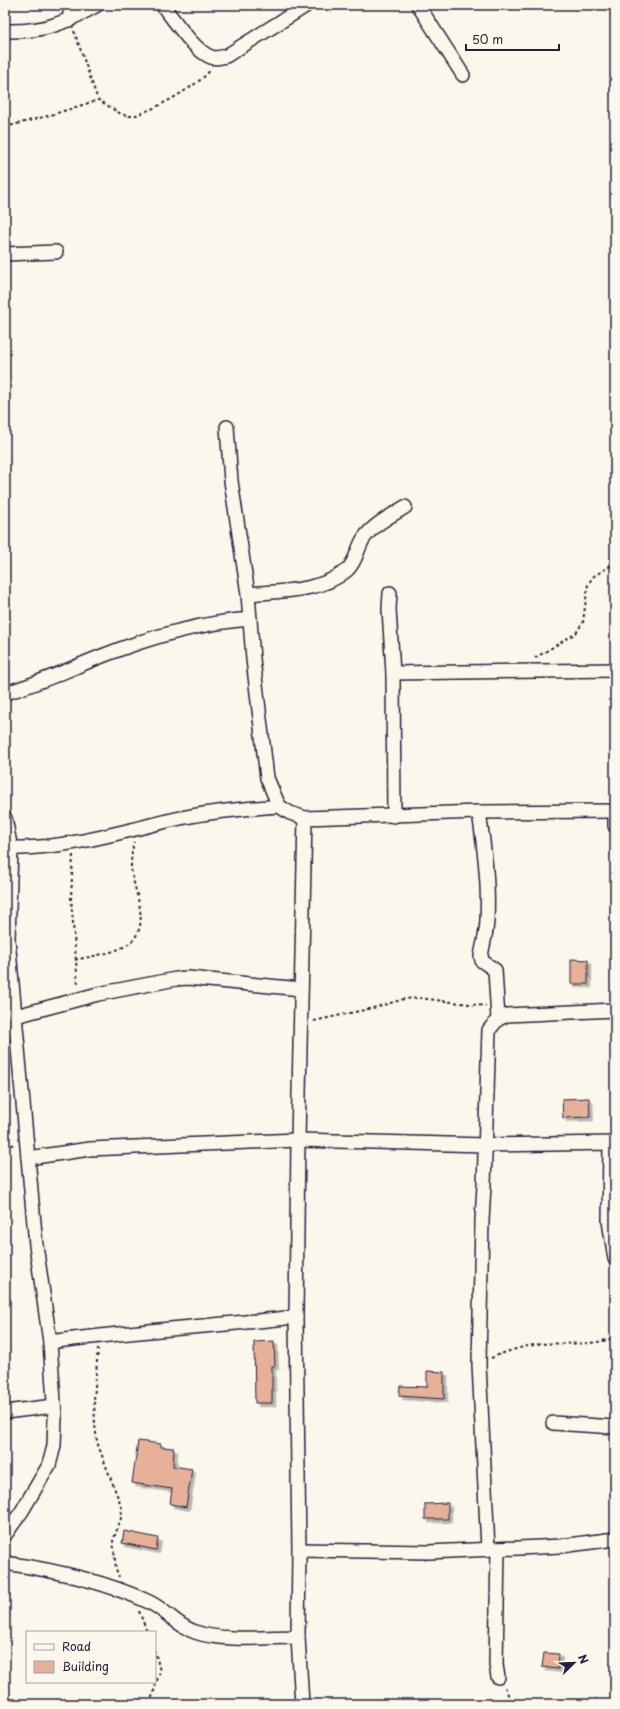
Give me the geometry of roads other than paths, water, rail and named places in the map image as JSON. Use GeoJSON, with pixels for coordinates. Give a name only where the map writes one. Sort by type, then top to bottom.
{"type":"FeatureCollection","features":[{"type":"Feature","properties":{"kind":"street"},"geometry":{"type":"LineString","coordinates":[[70,5],[70,20]]}},
{"type":"Feature","properties":{"kind":"street"},"geometry":{"type":"LineString","coordinates":[[5,31],[30,31],[51,27],[70,20],[97,5]]}},
{"type":"Feature","properties":{"kind":"street"},"geometry":{"type":"LineString","coordinates":[[162,5],[198,49],[211,57],[226,56],[307,5]]}},
{"type":"Feature","properties":{"kind":"street"},"geometry":{"type":"LineString","coordinates":[[418,5],[463,74]]}},
{"type":"Feature","properties":{"kind":"street"},"geometry":{"type":"LineString","coordinates":[[5,254],[56,252]]}},
{"type":"Feature","properties":{"kind":"street"},"geometry":{"type":"LineString","coordinates":[[227,427],[231,481],[248,594],[253,659],[267,778],[279,806],[290,813],[305,818],[479,812],[615,811],[615,826]]}},
{"type":"Feature","properties":{"kind":"street"},"geometry":{"type":"LineString","coordinates":[[248,594],[306,588],[334,580],[348,569],[355,560],[364,538],[374,527],[405,507]]}},
{"type":"Feature","properties":{"kind":"street"},"geometry":{"type":"LineString","coordinates":[[390,593],[389,609],[393,673],[394,816]]}},
{"type":"Feature","properties":{"kind":"street"},"geometry":{"type":"LineString","coordinates":[[5,693],[32,686],[102,656],[163,635],[195,626],[250,619]]}},
{"type":"Feature","properties":{"kind":"street"},"geometry":{"type":"LineString","coordinates":[[393,673],[615,670]]}},
{"type":"Feature","properties":{"kind":"street"},"geometry":{"type":"LineString","coordinates":[[8,849],[74,842],[136,829],[168,820],[217,812],[279,806]]}},
{"type":"Feature","properties":{"kind":"street"},"geometry":{"type":"LineString","coordinates":[[479,812],[484,847],[487,904],[487,920],[481,956],[482,961],[495,970],[498,1013],[488,1030],[479,1364],[493,1549],[496,1665],[498,1677]]}},
{"type":"Feature","properties":{"kind":"street"},"geometry":{"type":"LineString","coordinates":[[5,818],[8,849],[8,939],[36,1245],[50,1342],[54,1406],[54,1446],[49,1465],[22,1511],[5,1535]]}},
{"type":"Feature","properties":{"kind":"street"},"geometry":{"type":"LineString","coordinates":[[302,1704],[298,1637],[299,1550],[296,1317],[305,818]]}},
{"type":"Feature","properties":{"kind":"street"},"geometry":{"type":"LineString","coordinates":[[16,1016],[79,999],[160,982],[188,978],[301,989]]}},
{"type":"Feature","properties":{"kind":"street"},"geometry":{"type":"LineString","coordinates":[[498,1013],[507,1016],[615,1010]]}},
{"type":"Feature","properties":{"kind":"street"},"geometry":{"type":"LineString","coordinates":[[28,1158],[90,1149],[298,1140],[485,1145],[612,1143],[609,1221],[615,1259]]}},
{"type":"Feature","properties":{"kind":"street"},"geometry":{"type":"LineString","coordinates":[[50,1342],[100,1335],[296,1317]]}},
{"type":"Feature","properties":{"kind":"street"},"geometry":{"type":"LineString","coordinates":[[5,1412],[54,1406]]}},
{"type":"Feature","properties":{"kind":"street"},"geometry":{"type":"LineString","coordinates":[[554,1423],[615,1427]]}},
{"type":"Feature","properties":{"kind":"street"},"geometry":{"type":"LineString","coordinates":[[299,1550],[360,1550],[395,1552],[561,1546],[615,1535]]}},
{"type":"Feature","properties":{"kind":"street"},"geometry":{"type":"LineString","coordinates":[[5,1562],[52,1570],[129,1593],[151,1604],[179,1625],[194,1632],[209,1636],[298,1637]]}}]}
